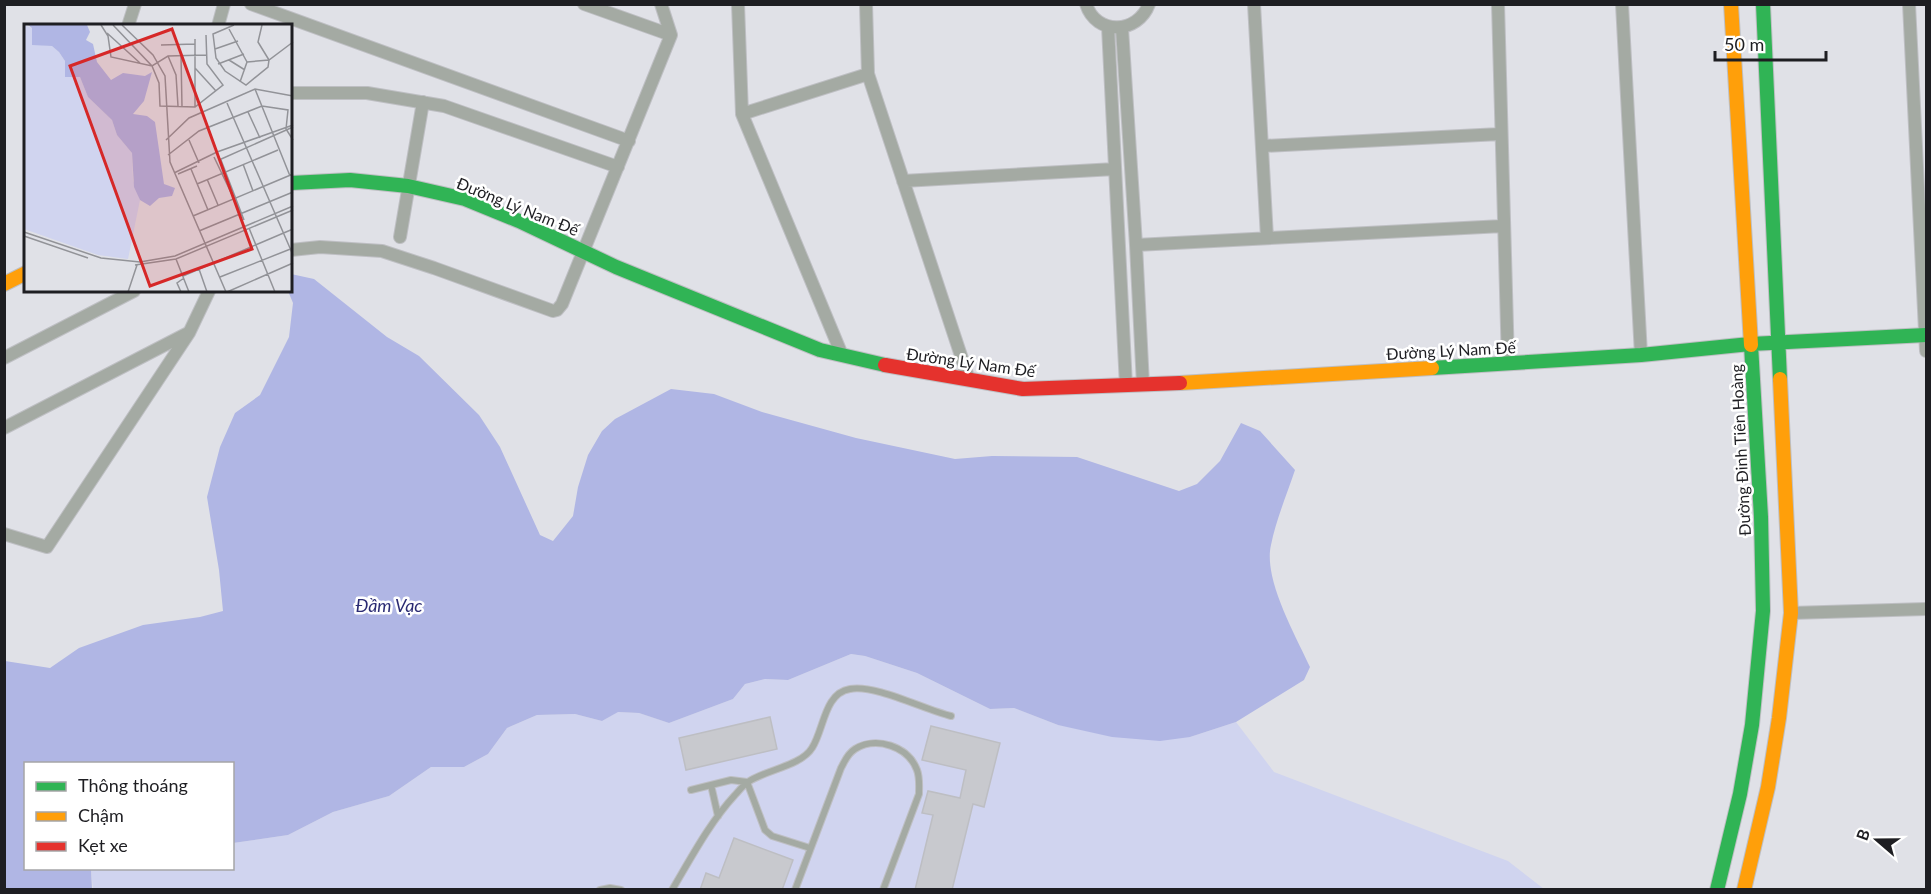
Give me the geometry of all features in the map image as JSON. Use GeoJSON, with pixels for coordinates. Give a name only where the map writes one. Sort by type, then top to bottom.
{"type":"FeatureCollection","features":[{"type":"Feature","properties":{"kind":"main road","name":"Đường Đinh Tiên Hoàng"},"geometry":{"type":"LineString","coordinates":[[1717,890],[1740,794],[1752,725],[1777,612],[1761,517],[1731,4]]}},
{"type":"Feature","properties":{"kind":"main road"},"geometry":{"type":"LineString","coordinates":[[1744,890],[1770,781],[1784,687],[1777,612],[1779,343],[1762,4]]}},
{"type":"Feature","properties":{"kind":"main road","name":"Đường Lý Nam Đế"},"geometry":{"type":"LineString","coordinates":[[292,183],[350,180],[408,186],[465,199],[519,221],[616,267],[820,350],[883,365],[1023,389],[1126,386],[1641,355],[1750,344],[1926,334]]}},
{"type":"Feature","properties":{"kind":"main road"},"geometry":{"type":"LineString","coordinates":[[4,284],[24,274]]}},
{"type":"Feature","properties":{"kind":"street"},"geometry":{"type":"LineString","coordinates":[[129,24],[135,4]]}},
{"type":"Feature","properties":{"kind":"street"},"geometry":{"type":"LineString","coordinates":[[219,24],[224,4]]}},
{"type":"Feature","properties":{"kind":"street"},"geometry":{"type":"LineString","coordinates":[[251,4],[629,141]]}},
{"type":"Feature","properties":{"kind":"street"},"geometry":{"type":"LineString","coordinates":[[584,4],[671,35]]}},
{"type":"Feature","properties":{"kind":"street"},"geometry":{"type":"LineString","coordinates":[[292,250],[320,247],[382,251],[553,311],[557,310],[562,304],[584,252],[671,35],[661,4]]}},
{"type":"Feature","properties":{"kind":"street"},"geometry":{"type":"LineString","coordinates":[[738,4],[742,114],[842,356]]}},
{"type":"Feature","properties":{"kind":"street"},"geometry":{"type":"LineString","coordinates":[[866,4],[868,74],[969,380]]}},
{"type":"Feature","properties":{"kind":"street"},"geometry":{"type":"LineString","coordinates":[[1086,4],[1096,20],[1108,27],[1122,28],[1142,16],[1149,4]]}},
{"type":"Feature","properties":{"kind":"street"},"geometry":{"type":"LineString","coordinates":[[1254,4],[1267,238]]}},
{"type":"Feature","properties":{"kind":"street"},"geometry":{"type":"LineString","coordinates":[[1498,4],[1508,363]]}},
{"type":"Feature","properties":{"kind":"street"},"geometry":{"type":"LineString","coordinates":[[1622,4],[1641,355]]}},
{"type":"Feature","properties":{"kind":"street"},"geometry":{"type":"LineString","coordinates":[[1909,4],[1926,351]]}},
{"type":"Feature","properties":{"kind":"street"},"geometry":{"type":"LineString","coordinates":[[1108,27],[1126,386]]}},
{"type":"Feature","properties":{"kind":"street"},"geometry":{"type":"LineString","coordinates":[[1122,28],[1143,385]]}},
{"type":"Feature","properties":{"kind":"street"},"geometry":{"type":"LineString","coordinates":[[742,114],[868,74]]}},
{"type":"Feature","properties":{"kind":"street"},"geometry":{"type":"LineString","coordinates":[[292,93],[367,93],[444,106],[618,167]]}},
{"type":"Feature","properties":{"kind":"street"},"geometry":{"type":"LineString","coordinates":[[400,237],[423,102]]}},
{"type":"Feature","properties":{"kind":"street"},"geometry":{"type":"LineString","coordinates":[[1263,146],[1500,134]]}},
{"type":"Feature","properties":{"kind":"street"},"geometry":{"type":"LineString","coordinates":[[903,181],[1114,169]]}},
{"type":"Feature","properties":{"kind":"street"},"geometry":{"type":"LineString","coordinates":[[1136,245],[1503,226]]}},
{"type":"Feature","properties":{"kind":"street"},"geometry":{"type":"LineString","coordinates":[[4,358],[132,292]]}},
{"type":"Feature","properties":{"kind":"street"},"geometry":{"type":"LineString","coordinates":[[4,534],[47,547],[189,333],[209,292]]}},
{"type":"Feature","properties":{"kind":"street"},"geometry":{"type":"LineString","coordinates":[[4,428],[189,333]]}},
{"type":"Feature","properties":{"kind":"street"},"geometry":{"type":"LineString","coordinates":[[1777,612],[1926,609]]}},
{"type":"Feature","properties":{"kind":"lane"},"geometry":{"type":"LineString","coordinates":[[672,890],[725,806],[747,782],[805,756],[813,748],[827,711],[834,699],[842,692],[850,689],[863,689],[889,695],[951,716]]}},
{"type":"Feature","properties":{"kind":"lane"},"geometry":{"type":"LineString","coordinates":[[795,890],[848,755],[856,748],[879,743],[902,751],[917,769],[919,780],[919,794],[883,890]]}},
{"type":"Feature","properties":{"kind":"lane"},"geometry":{"type":"LineString","coordinates":[[690,790],[731,780],[747,782]]}},
{"type":"Feature","properties":{"kind":"lane"},"geometry":{"type":"LineString","coordinates":[[747,782],[765,830],[772,836],[810,848]]}},
{"type":"Feature","properties":{"kind":"lane"},"geometry":{"type":"LineString","coordinates":[[711,785],[718,816]]}},
{"type":"Feature","properties":{"kind":"lane"},"geometry":{"type":"LineString","coordinates":[[600,890],[610,888],[621,890]]}},
{"type":"Feature","properties":{"kind":"shaded area"},"geometry":{"type":"Polygon","coordinates":[[[851,654],[865,656],[917,673],[990,709],[1014,708],[1058,725],[1190,737],[1236,722],[1274,772],[1508,861],[1544,889],[93,890],[91,870],[234,870],[234,843],[288,835],[333,812],[389,796],[431,767],[464,767],[488,754],[507,728],[537,715],[575,714],[602,721],[617,712],[639,713],[669,723],[733,699],[745,684],[765,679],[788,680],[851,654]]]}},
{"type":"Feature","properties":{"kind":"water","name":"Đầm Vạc"},"geometry":{"type":"Polygon","coordinates":[[[292,274],[314,279],[387,337],[419,356],[479,415],[500,447],[540,535],[553,541],[573,516],[578,487],[588,455],[602,431],[615,419],[671,389],[714,394],[762,412],[856,438],[955,459],[992,456],[1077,457],[1179,491],[1197,484],[1220,461],[1241,423],[1260,431],[1295,470],[1276,526],[1270,559],[1282,607],[1310,667],[1304,680],[1236,722],[1190,737],[1160,741],[1112,737],[1058,725],[1014,708],[990,709],[917,673],[865,656],[851,654],[788,680],[765,679],[745,684],[733,699],[669,723],[639,713],[618,712],[602,721],[575,714],[537,715],[507,728],[488,754],[464,767],[431,767],[389,796],[333,812],[288,835],[234,843],[234,762],[24,762],[24,870],[91,870],[92,889],[5,889],[5,661],[50,668],[79,648],[143,625],[200,617],[223,611],[207,497],[220,447],[235,413],[260,395],[289,337],[293,303],[288,292],[292,292],[292,274]]]}},
{"type":"Feature","properties":{"kind":"building"},"geometry":{"type":"Polygon","coordinates":[[[770,717],[777,749],[686,770],[679,738],[770,717]]]}},
{"type":"Feature","properties":{"kind":"building"},"geometry":{"type":"Polygon","coordinates":[[[931,726],[1000,743],[984,807],[973,804],[952,890],[915,890],[933,815],[922,813],[928,791],[960,798],[966,770],[922,760],[931,726]]]}},
{"type":"Feature","properties":{"kind":"building"},"geometry":{"type":"Polygon","coordinates":[[[734,838],[793,860],[782,890],[700,890],[706,873],[719,878],[734,838]]]}},
{"type":"Feature","properties":{"kind":"traffic: fast"},"geometry":{"type":"LineString","coordinates":[[1763,4],[1780,379]]}},
{"type":"Feature","properties":{"kind":"traffic: fast"},"geometry":{"type":"LineString","coordinates":[[292,183],[350,180],[408,186],[465,199],[519,221],[616,267],[820,350],[885,365]]}},
{"type":"Feature","properties":{"kind":"traffic: fast"},"geometry":{"type":"LineString","coordinates":[[1432,368],[1641,355],[1750,344],[1926,335]]}},
{"type":"Feature","properties":{"kind":"traffic: fast"},"geometry":{"type":"LineString","coordinates":[[1717,890],[1740,794],[1752,725],[1763,611],[1761,517],[1751,345]]}},
{"type":"Feature","properties":{"kind":"traffic: slow"},"geometry":{"type":"LineString","coordinates":[[1731,4],[1751,345]]}},
{"type":"Feature","properties":{"kind":"traffic: slow"},"geometry":{"type":"LineString","coordinates":[[4,284],[24,274]]}},
{"type":"Feature","properties":{"kind":"traffic: slow"},"geometry":{"type":"LineString","coordinates":[[1180,383],[1432,368]]}},
{"type":"Feature","properties":{"kind":"traffic: slow"},"geometry":{"type":"LineString","coordinates":[[1744,890],[1768,787],[1779,718],[1791,613],[1780,379]]}},
{"type":"Feature","properties":{"kind":"traffic: jam"},"geometry":{"type":"LineString","coordinates":[[885,365],[1023,389],[1180,383]]}}]}
